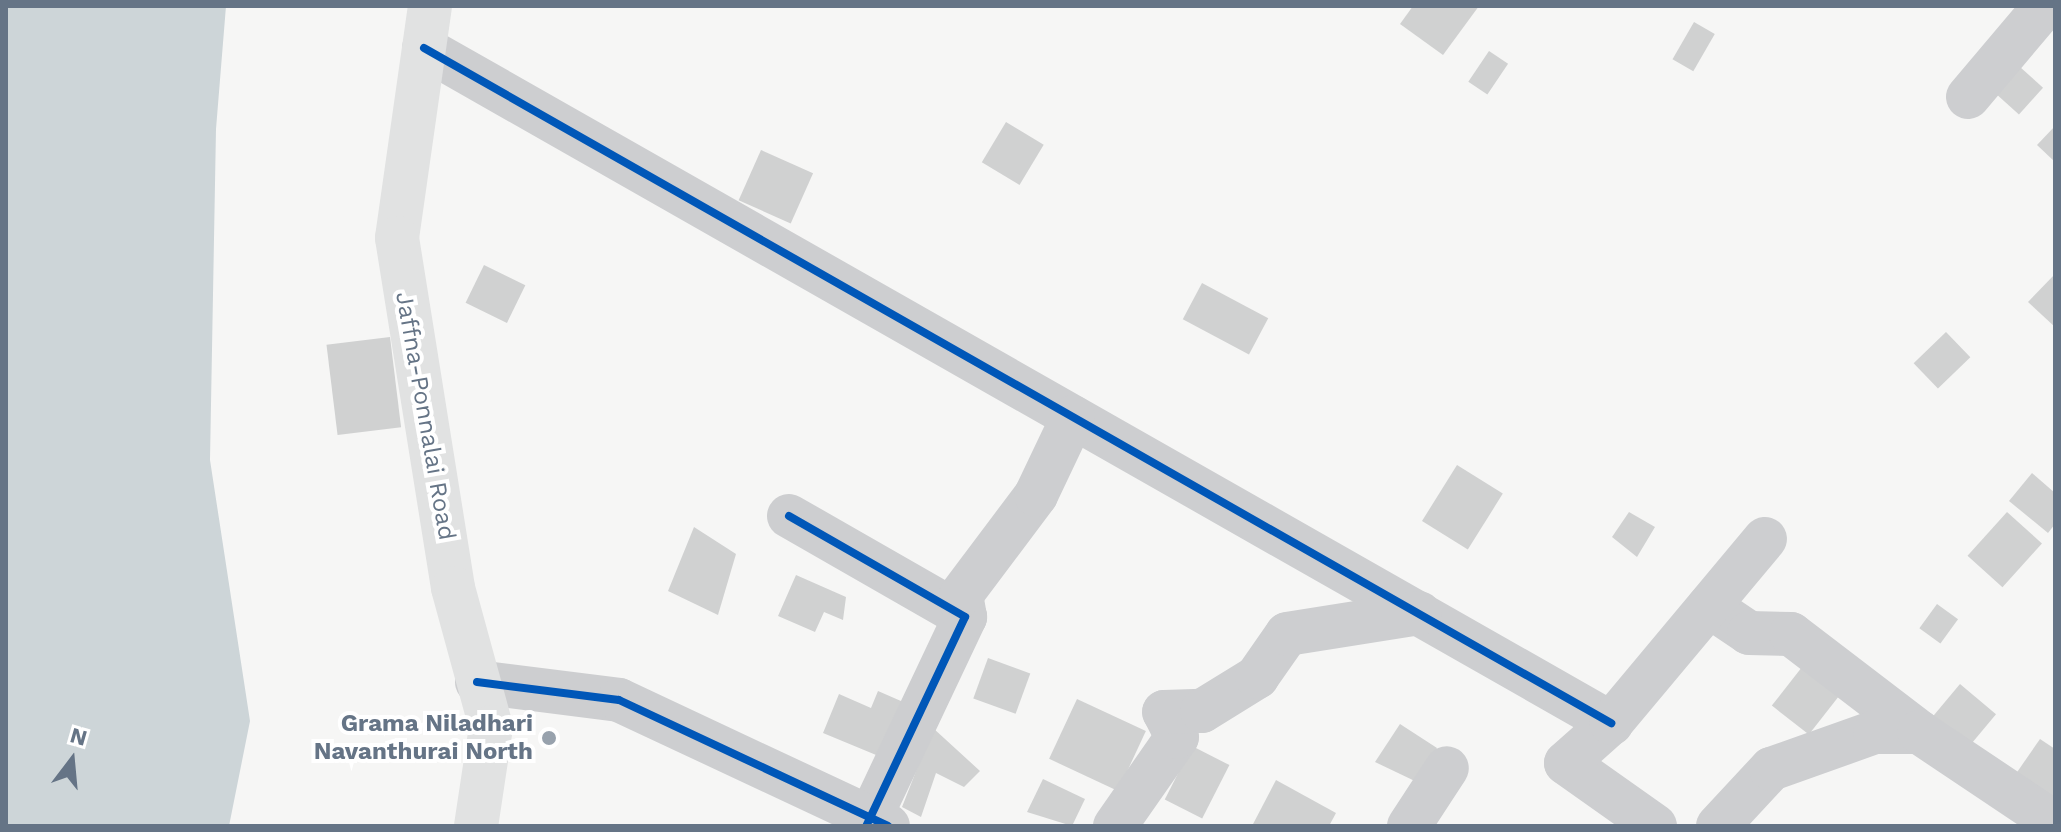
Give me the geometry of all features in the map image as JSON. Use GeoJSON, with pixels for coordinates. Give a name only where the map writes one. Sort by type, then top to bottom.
{"type":"FeatureCollection","features":[{"type":"Feature","properties":{"kind":"main road","name":"Jaffna-Ponnalai Road"},"geometry":{"type":"LineString","coordinates":[[427,27],[397,238],[453,588],[472,665]]}},
{"type":"Feature","properties":{"kind":"main road"},"geometry":{"type":"LineString","coordinates":[[472,665],[491,727],[476,826]]}},
{"type":"Feature","properties":{"kind":"street"},"geometry":{"type":"LineString","coordinates":[[1968,97],[2045,6]]}},
{"type":"Feature","properties":{"kind":"street"},"geometry":{"type":"LineString","coordinates":[[427,27],[1073,417],[1611,723]]}},
{"type":"Feature","properties":{"kind":"street"},"geometry":{"type":"LineString","coordinates":[[472,665],[619,700],[874,824],[965,617],[961,595],[1036,495],[1073,417]]}},
{"type":"Feature","properties":{"kind":"street"},"geometry":{"type":"LineString","coordinates":[[789,516],[965,617]]}},
{"type":"Feature","properties":{"kind":"street"},"geometry":{"type":"LineString","coordinates":[[1655,826],[1566,763],[1611,723],[1765,539]]}},
{"type":"Feature","properties":{"kind":"street"},"geometry":{"type":"LineString","coordinates":[[1709,606],[1749,633],[1791,634],[1919,732],[2055,823]]}},
{"type":"Feature","properties":{"kind":"street"},"geometry":{"type":"LineString","coordinates":[[1115,826],[1177,737],[1164,712],[1202,711],[1257,677],[1287,634],[1419,613]]}},
{"type":"Feature","properties":{"kind":"street"},"geometry":{"type":"LineString","coordinates":[[1718,826],[1771,769],[1875,732],[1919,732]]}},
{"type":"Feature","properties":{"kind":"street"},"geometry":{"type":"LineString","coordinates":[[1409,826],[1447,768]]}},
{"type":"Feature","properties":{"kind":"shaded area"},"geometry":{"type":"Polygon","coordinates":[[[6,6],[226,6],[216,129],[210,460],[250,721],[229,826],[6,826],[6,6]]]}},
{"type":"Feature","properties":{"kind":"building"},"geometry":{"type":"Polygon","coordinates":[[[1413,6],[1479,6],[1443,55],[1400,24],[1413,6]]]}},
{"type":"Feature","properties":{"kind":"building"},"geometry":{"type":"Polygon","coordinates":[[[1694,22],[1715,34],[1693,71],[1672,59],[1694,22]]]}},
{"type":"Feature","properties":{"kind":"building"},"geometry":{"type":"Polygon","coordinates":[[[1489,51],[1508,64],[1487,95],[1468,82],[1489,51]]]}},
{"type":"Feature","properties":{"kind":"building"},"geometry":{"type":"Polygon","coordinates":[[[2020,67],[2043,88],[2019,114],[1996,94],[2020,67]]]}},
{"type":"Feature","properties":{"kind":"building"},"geometry":{"type":"Polygon","coordinates":[[[1006,122],[1044,145],[1020,185],[982,162],[1006,122]]]}},
{"type":"Feature","properties":{"kind":"building"},"geometry":{"type":"Polygon","coordinates":[[[2055,126],[2055,162],[2037,145],[2055,126]]]}},
{"type":"Feature","properties":{"kind":"building"},"geometry":{"type":"Polygon","coordinates":[[[761,150],[813,173],[791,223],[739,200],[761,150]]]}},
{"type":"Feature","properties":{"kind":"building"},"geometry":{"type":"Polygon","coordinates":[[[484,265],[525,285],[507,323],[466,303],[484,265]]]}},
{"type":"Feature","properties":{"kind":"building"},"geometry":{"type":"Polygon","coordinates":[[[2055,274],[2055,327],[2028,302],[2055,274]]]}},
{"type":"Feature","properties":{"kind":"building"},"geometry":{"type":"Polygon","coordinates":[[[1202,283],[1268,318],[1249,354],[1183,319],[1202,283]]]}},
{"type":"Feature","properties":{"kind":"building"},"geometry":{"type":"Polygon","coordinates":[[[1946,332],[1970,357],[1938,388],[1914,363],[1946,332]]]}},
{"type":"Feature","properties":{"kind":"building"},"geometry":{"type":"Polygon","coordinates":[[[390,337],[401,427],[338,435],[326,345],[390,337]]]}},
{"type":"Feature","properties":{"kind":"building"},"geometry":{"type":"Polygon","coordinates":[[[1457,465],[1503,494],[1468,550],[1422,521],[1457,465]]]}},
{"type":"Feature","properties":{"kind":"building"},"geometry":{"type":"Polygon","coordinates":[[[2032,473],[2055,493],[2055,524],[2048,533],[2009,501],[2032,473]]]}},
{"type":"Feature","properties":{"kind":"building"},"geometry":{"type":"Polygon","coordinates":[[[1629,512],[1655,527],[1637,557],[1612,537],[1629,512]]]}},
{"type":"Feature","properties":{"kind":"building"},"geometry":{"type":"Polygon","coordinates":[[[2007,512],[2042,543],[2002,587],[1968,556],[2007,512]]]}},
{"type":"Feature","properties":{"kind":"building"},"geometry":{"type":"Polygon","coordinates":[[[694,527],[736,554],[718,615],[668,591],[694,527]]]}},
{"type":"Feature","properties":{"kind":"building"},"geometry":{"type":"Polygon","coordinates":[[[796,575],[846,597],[843,620],[824,612],[815,632],[778,616],[796,575]]]}},
{"type":"Feature","properties":{"kind":"building"},"geometry":{"type":"Polygon","coordinates":[[[1937,604],[1958,619],[1940,644],[1919,628],[1937,604]]]}},
{"type":"Feature","properties":{"kind":"building"},"geometry":{"type":"Polygon","coordinates":[[[988,658],[1030,673],[1016,714],[973,698],[988,658]]]}},
{"type":"Feature","properties":{"kind":"building"},"geometry":{"type":"Polygon","coordinates":[[[1802,667],[1839,696],[1809,735],[1772,706],[1802,667]]]}},
{"type":"Feature","properties":{"kind":"building"},"geometry":{"type":"Polygon","coordinates":[[[1960,684],[1996,714],[1969,746],[1933,716],[1960,684]]]}},
{"type":"Feature","properties":{"kind":"building"},"geometry":{"type":"Polygon","coordinates":[[[878,691],[917,708],[893,762],[823,733],[839,694],[871,708],[878,691]]]}},
{"type":"Feature","properties":{"kind":"building"},"geometry":{"type":"Polygon","coordinates":[[[1077,699],[1146,731],[1118,791],[1049,759],[1077,699]]]}},
{"type":"Feature","properties":{"kind":"building"},"geometry":{"type":"Polygon","coordinates":[[[1400,724],[1437,748],[1419,783],[1375,762],[1400,724]]]}},
{"type":"Feature","properties":{"kind":"building"},"geometry":{"type":"Polygon","coordinates":[[[933,728],[980,771],[964,787],[936,773],[921,817],[902,807],[933,728]]]}},
{"type":"Feature","properties":{"kind":"building"},"geometry":{"type":"Polygon","coordinates":[[[2040,739],[2055,749],[2055,807],[2013,778],[2040,739]]]}},
{"type":"Feature","properties":{"kind":"building"},"geometry":{"type":"Polygon","coordinates":[[[1192,746],[1229,765],[1202,819],[1165,799],[1192,746]]]}},
{"type":"Feature","properties":{"kind":"building"},"geometry":{"type":"Polygon","coordinates":[[[1043,779],[1085,799],[1072,826],[1027,812],[1043,779]]]}},
{"type":"Feature","properties":{"kind":"building"},"geometry":{"type":"Polygon","coordinates":[[[1276,780],[1336,813],[1329,826],[1252,826],[1276,780]]]}},
{"type":"Feature","properties":{"kind":"cycle path"},"geometry":{"type":"LineString","coordinates":[[424,48],[1611,723]]}},
{"type":"Feature","properties":{"kind":"cycle path"},"geometry":{"type":"LineString","coordinates":[[789,516],[965,617],[866,826]]}},
{"type":"Feature","properties":{"kind":"cycle path"},"geometry":{"type":"LineString","coordinates":[[477,682],[619,700],[888,826]]}},
{"type":"Feature","properties":{"kind":"place","name":"Grama Niladhari Navanthurai North"},"geometry":{"type":"Point","coordinates":[549,738]}}]}
